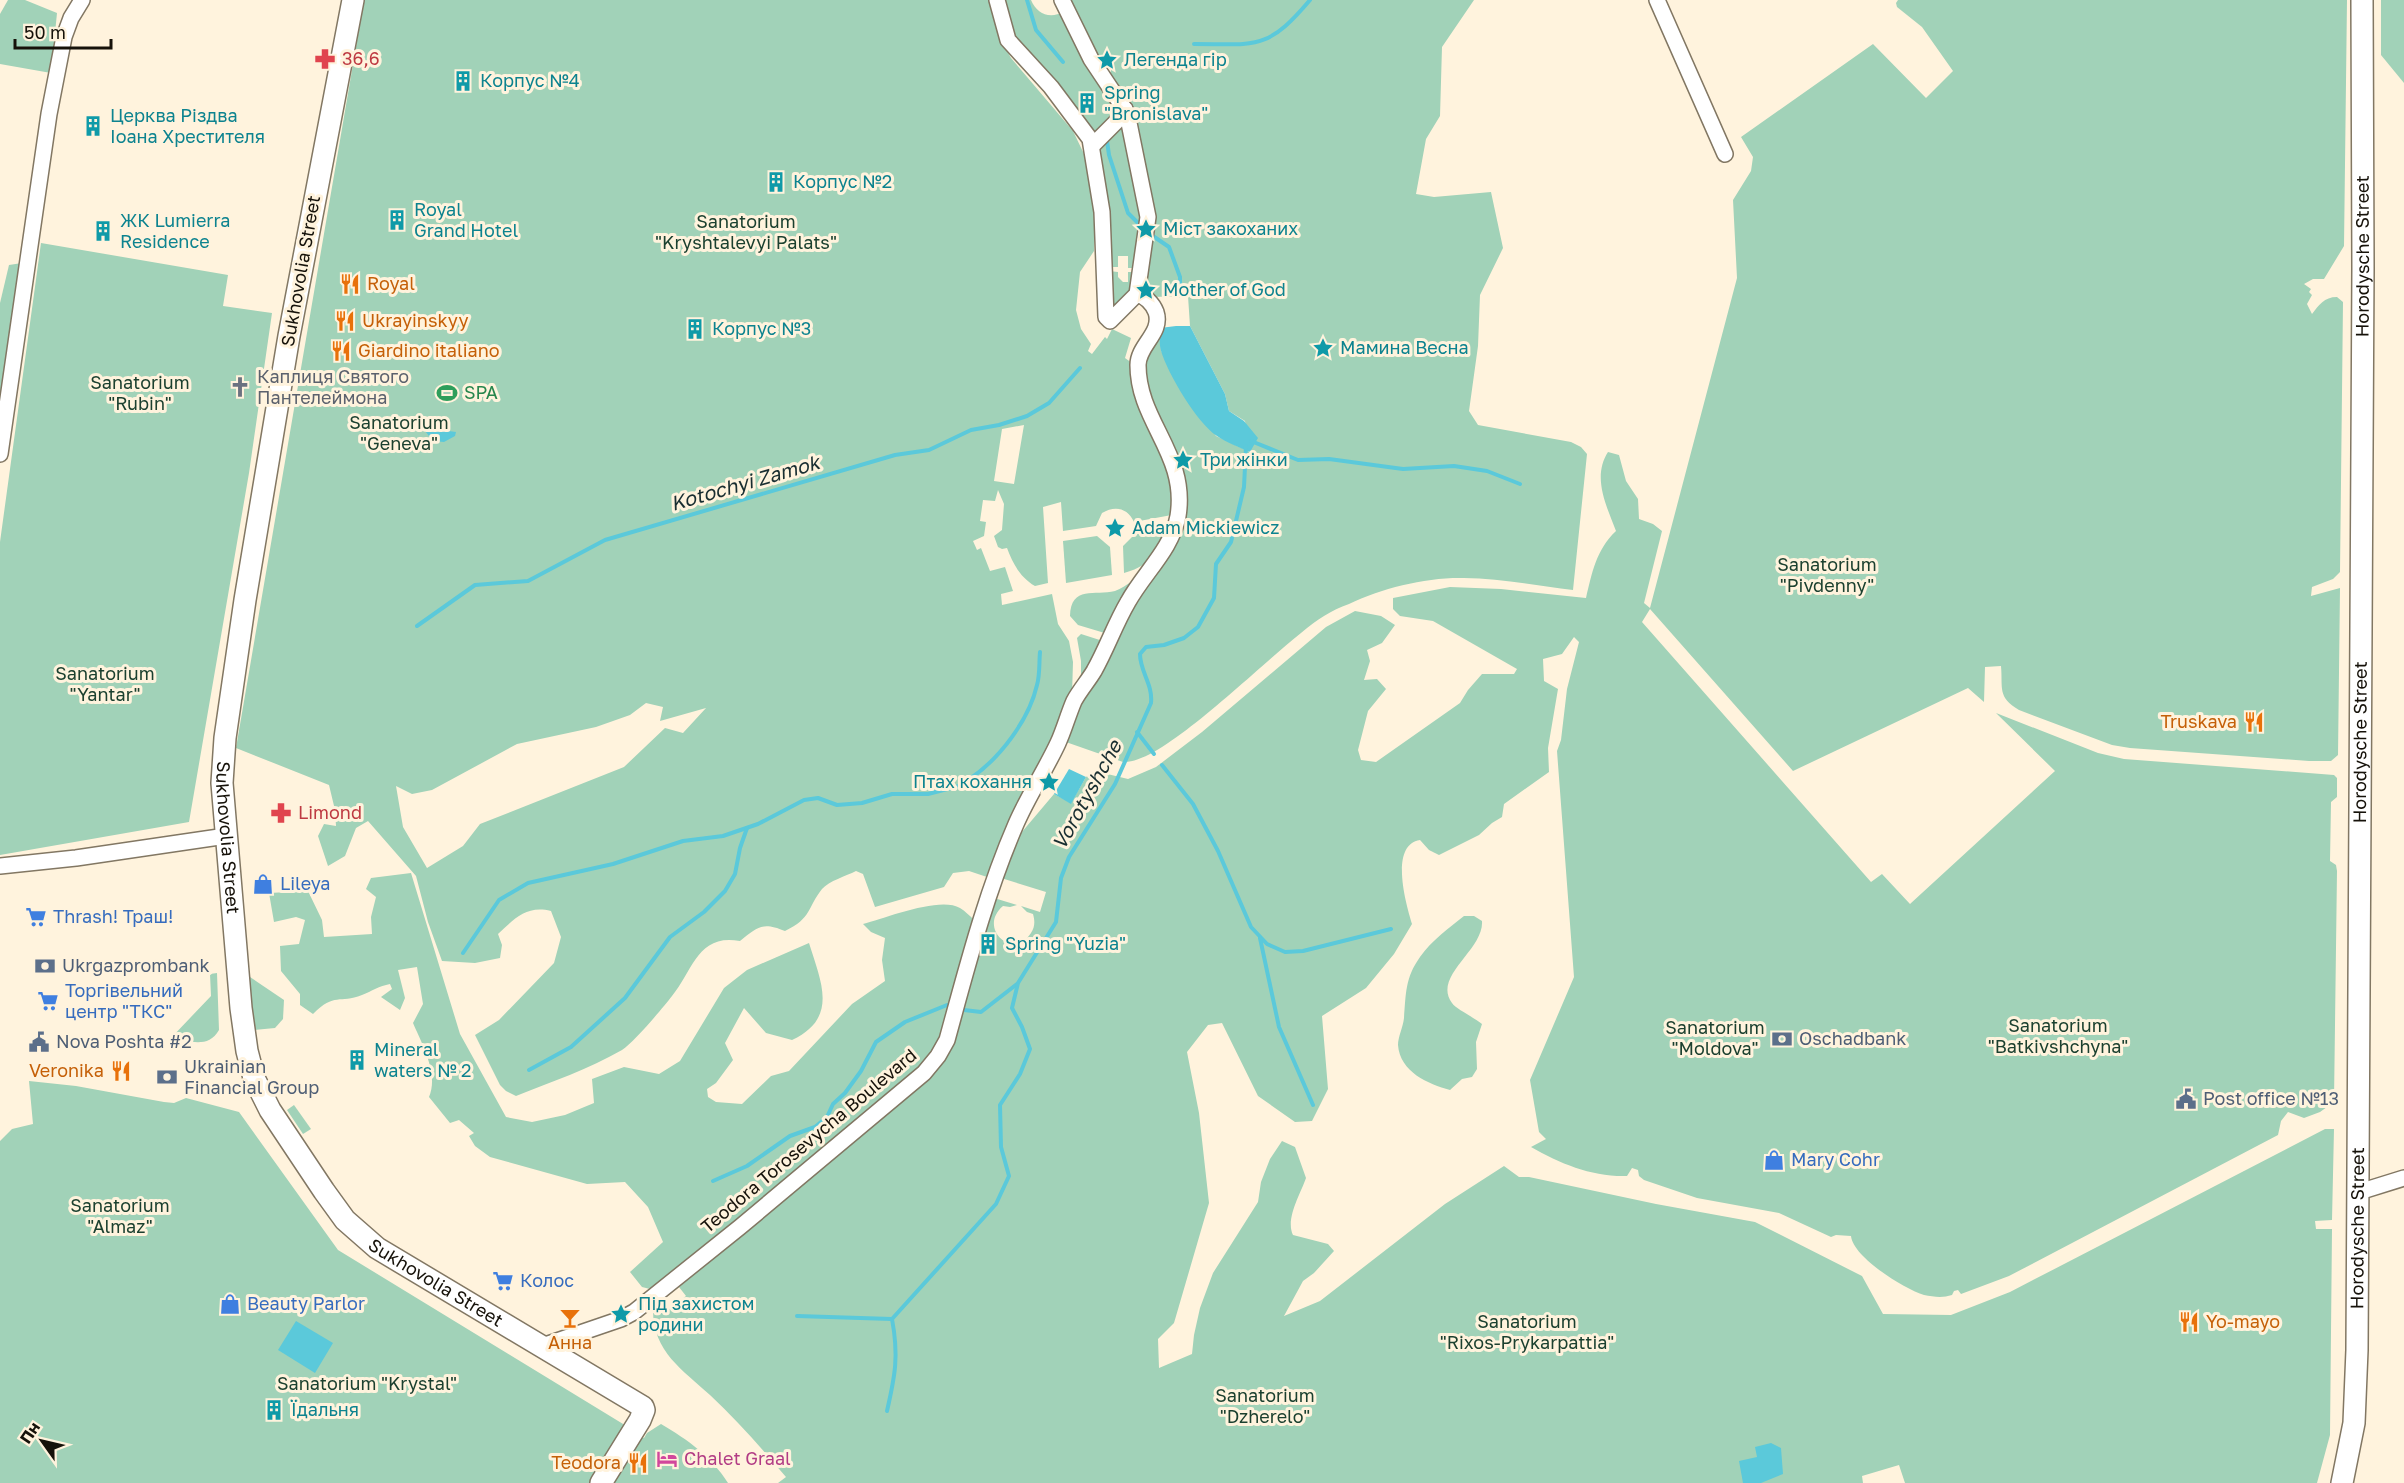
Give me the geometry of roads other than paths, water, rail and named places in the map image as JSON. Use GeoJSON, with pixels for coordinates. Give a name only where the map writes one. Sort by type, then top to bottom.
{"type":"FeatureCollection","features":[{"type":"Feature","properties":{"kind":"street"},"geometry":{"type":"LineString","coordinates":[[0,454],[49,114],[64,37],[70,18],[82,0]]}},
{"type":"Feature","properties":{"kind":"street","name":"Sukhovolia Street"},"geometry":{"type":"LineString","coordinates":[[353,0],[294,305],[245,600],[223,759],[226,836],[247,1052],[254,1078],[270,1110],[324,1191],[345,1220],[360,1235],[377,1248],[643,1407],[640,1420],[601,1483]]}},
{"type":"Feature","properties":{"kind":"street"},"geometry":{"type":"LineString","coordinates":[[997,0],[1008,40],[1051,87],[1088,135],[1092,146],[1102,212],[1106,317],[1108,320],[1115,317],[1137,294],[1148,217],[1125,110],[1091,59],[1062,0]]}},
{"type":"Feature","properties":{"kind":"street"},"geometry":{"type":"LineString","coordinates":[[1657,0],[1725,154]]}},
{"type":"Feature","properties":{"kind":"street","name":"Horodysche Street"},"geometry":{"type":"LineString","coordinates":[[2342,1483],[2354,1423],[2357,1350],[2362,0]]}},
{"type":"Feature","properties":{"kind":"street"},"geometry":{"type":"LineString","coordinates":[[1092,146],[1125,110]]}},
{"type":"Feature","properties":{"kind":"street","name":"Teodora Torosevycha Boulevard"},"geometry":{"type":"LineString","coordinates":[[542,1346],[621,1319],[634,1312],[740,1227],[924,1073],[938,1056],[947,1040],[985,910],[1016,825],[1057,744],[1075,700],[1093,673],[1128,602],[1165,548],[1178,518],[1180,494],[1175,465],[1143,400],[1138,365],[1139,357],[1154,332],[1157,316],[1153,305],[1145,297],[1137,294]]}},
{"type":"Feature","properties":{"kind":"street"},"geometry":{"type":"LineString","coordinates":[[0,866],[76,858],[226,836]]}},
{"type":"Feature","properties":{"kind":"street"},"geometry":{"type":"LineString","coordinates":[[2359,1192],[2404,1178]]}},
{"type":"Feature","properties":{"kind":"water"},"geometry":{"type":"Polygon","coordinates":[[[1190,326],[1225,394],[1229,411],[1244,421],[1258,438],[1250,452],[1225,441],[1209,430],[1177,385],[1161,351],[1160,340],[1160,328],[1190,326]]]}},
{"type":"Feature","properties":{"kind":"water"},"geometry":{"type":"Polygon","coordinates":[[[429,425],[434,429],[456,432],[455,436],[444,442],[433,441],[425,431],[429,425]]]}},
{"type":"Feature","properties":{"kind":"water"},"geometry":{"type":"Polygon","coordinates":[[[1069,769],[1086,777],[1071,804],[1054,794],[1069,769]]]}},
{"type":"Feature","properties":{"kind":"water"},"geometry":{"type":"Polygon","coordinates":[[[296,1321],[333,1343],[315,1373],[278,1350],[296,1321]]]}},
{"type":"Feature","properties":{"kind":"water"},"geometry":{"type":"Polygon","coordinates":[[[1771,1443],[1781,1448],[1783,1474],[1761,1483],[1743,1483],[1739,1461],[1757,1457],[1755,1447],[1771,1443]]]}},
{"type":"Feature","properties":{"kind":"waterway","name":"Vorotyshche"},"geometry":{"type":"LineString","coordinates":[[1027,0],[1036,30],[1063,62]]}},
{"type":"Feature","properties":{"kind":"waterway"},"geometry":{"type":"LineString","coordinates":[[1194,44],[1247,44],[1260,41],[1283,28],[1310,0]]}},
{"type":"Feature","properties":{"kind":"waterway","name":"Vorotyshche"},"geometry":{"type":"LineString","coordinates":[[1107,141],[1109,155],[1128,213],[1142,227]]}},
{"type":"Feature","properties":{"kind":"waterway","name":"Vorotyshche"},"geometry":{"type":"LineString","coordinates":[[1150,234],[1169,247],[1180,277],[1180,296]]}},
{"type":"Feature","properties":{"kind":"waterway","name":"Kotochyi Zamok"},"geometry":{"type":"LineString","coordinates":[[417,626],[475,585],[528,581],[605,540],[895,455],[929,450],[971,430],[999,425],[1027,416],[1049,403],[1080,368]]}},
{"type":"Feature","properties":{"kind":"waterway"},"geometry":{"type":"LineString","coordinates":[[1251,441],[1298,460],[1329,459],[1403,469],[1454,466],[1487,471],[1520,484]]}},
{"type":"Feature","properties":{"kind":"waterway","name":"Vorotyshche"},"geometry":{"type":"LineString","coordinates":[[797,1316],[892,1319],[996,1204],[1009,1176],[1001,1147],[1000,1105],[1020,1074],[1030,1049],[1012,1008],[1018,983],[1056,922],[1061,878],[1069,857],[1115,784],[1151,703],[1150,690],[1140,654],[1146,647],[1164,645],[1184,638],[1198,627],[1214,598],[1216,564],[1231,542],[1244,487],[1246,446]]}},
{"type":"Feature","properties":{"kind":"waterway"},"geometry":{"type":"LineString","coordinates":[[971,778],[1003,749],[1020,725],[1037,685],[1040,652]]}},
{"type":"Feature","properties":{"kind":"waterway"},"geometry":{"type":"LineString","coordinates":[[1137,732],[1154,754]]}},
{"type":"Feature","properties":{"kind":"waterway"},"geometry":{"type":"LineString","coordinates":[[1162,765],[1193,804],[1218,851],[1251,927],[1267,944],[1285,952],[1303,951],[1391,929]]}},
{"type":"Feature","properties":{"kind":"waterway"},"geometry":{"type":"LineString","coordinates":[[463,953],[499,900],[528,883],[613,864],[683,841],[723,836],[758,824],[804,800],[818,798],[837,805],[862,803],[892,794],[928,794],[959,786]]}},
{"type":"Feature","properties":{"kind":"waterway"},"geometry":{"type":"LineString","coordinates":[[529,1070],[571,1047],[625,998],[670,937],[704,912],[725,891],[735,874],[747,828]]}},
{"type":"Feature","properties":{"kind":"waterway"},"geometry":{"type":"LineString","coordinates":[[1260,938],[1279,1027],[1313,1105]]}},
{"type":"Feature","properties":{"kind":"waterway"},"geometry":{"type":"LineString","coordinates":[[964,1010],[981,1012],[1017,984]]}},
{"type":"Feature","properties":{"kind":"waterway"},"geometry":{"type":"LineString","coordinates":[[713,1181],[747,1166],[790,1136],[815,1127],[827,1117],[833,1104],[845,1093],[861,1071],[876,1042],[905,1022],[947,1005]]}},
{"type":"Feature","properties":{"kind":"waterway"},"geometry":{"type":"LineString","coordinates":[[887,1411],[895,1366],[892,1319]]}},
{"type":"Feature","properties":{"kind":"place","name":"36,6"},"geometry":{"type":"Point","coordinates":[325,59]}},
{"type":"Feature","properties":{"kind":"place","name":"Легенда гір"},"geometry":{"type":"Point","coordinates":[1107,60]}},
{"type":"Feature","properties":{"kind":"place","name":"Корпус №4"},"geometry":{"type":"Point","coordinates":[463,81]}},
{"type":"Feature","properties":{"kind":"place","name":"Spring \"Bronislava\""},"geometry":{"type":"Point","coordinates":[1087,103]}},
{"type":"Feature","properties":{"kind":"place","name":"Церква Різдва Іоана Хрестителя"},"geometry":{"type":"Point","coordinates":[93,126]}},
{"type":"Feature","properties":{"kind":"place","name":"Корпус №2"},"geometry":{"type":"Point","coordinates":[776,182]}},
{"type":"Feature","properties":{"kind":"place","name":"Royal Grand Hotel"},"geometry":{"type":"Point","coordinates":[397,220]}},
{"type":"Feature","properties":{"kind":"place","name":"Міст закоханих"},"geometry":{"type":"Point","coordinates":[1146,229]}},
{"type":"Feature","properties":{"kind":"place","name":"ЖК Lumierra Residence"},"geometry":{"type":"Point","coordinates":[103,231]}},
{"type":"Feature","properties":{"kind":"place","name":"Royal"},"geometry":{"type":"Point","coordinates":[350,284]}},
{"type":"Feature","properties":{"kind":"place","name":"Mother of God"},"geometry":{"type":"Point","coordinates":[1146,290]}},
{"type":"Feature","properties":{"kind":"place","name":"Ukrayinskyy"},"geometry":{"type":"Point","coordinates":[345,321]}},
{"type":"Feature","properties":{"kind":"place","name":"Корпус №3"},"geometry":{"type":"Point","coordinates":[695,329]}},
{"type":"Feature","properties":{"kind":"place","name":"Мамина Весна"},"geometry":{"type":"Point","coordinates":[1323,348]}},
{"type":"Feature","properties":{"kind":"place","name":"Giardino italiano"},"geometry":{"type":"Point","coordinates":[341,351]}},
{"type":"Feature","properties":{"kind":"place","name":"Каплиця Святого Пантелеймона"},"geometry":{"type":"Point","coordinates":[240,387]}},
{"type":"Feature","properties":{"kind":"place","name":"SPA"},"geometry":{"type":"Point","coordinates":[447,393]}},
{"type":"Feature","properties":{"kind":"place","name":"Три жінки"},"geometry":{"type":"Point","coordinates":[1183,460]}},
{"type":"Feature","properties":{"kind":"place","name":"Adam Mickiewicz"},"geometry":{"type":"Point","coordinates":[1115,528]}},
{"type":"Feature","properties":{"kind":"place","name":"Truskava"},"geometry":{"type":"Point","coordinates":[2254,722]}},
{"type":"Feature","properties":{"kind":"place","name":"Птах кохання"},"geometry":{"type":"Point","coordinates":[1049,782]}},
{"type":"Feature","properties":{"kind":"place","name":"Limond"},"geometry":{"type":"Point","coordinates":[281,813]}},
{"type":"Feature","properties":{"kind":"place","name":"Lileya"},"geometry":{"type":"Point","coordinates":[263,884]}},
{"type":"Feature","properties":{"kind":"place","name":"Thrash! Траш!"},"geometry":{"type":"Point","coordinates":[36,917]}},
{"type":"Feature","properties":{"kind":"place","name":"Spring \"Yuzia\""},"geometry":{"type":"Point","coordinates":[988,944]}},
{"type":"Feature","properties":{"kind":"place","name":"Ukrgazprombank"},"geometry":{"type":"Point","coordinates":[45,966]}},
{"type":"Feature","properties":{"kind":"place","name":"Торгівельний центр \"ТКС\""},"geometry":{"type":"Point","coordinates":[48,1001]}},
{"type":"Feature","properties":{"kind":"place","name":"Oschadbank"},"geometry":{"type":"Point","coordinates":[1782,1039]}},
{"type":"Feature","properties":{"kind":"place","name":"Nova Poshta #2"},"geometry":{"type":"Point","coordinates":[39,1042]}},
{"type":"Feature","properties":{"kind":"place","name":"Mineral waters № 2"},"geometry":{"type":"Point","coordinates":[357,1060]}},
{"type":"Feature","properties":{"kind":"place","name":"Veronika"},"geometry":{"type":"Point","coordinates":[121,1071]}},
{"type":"Feature","properties":{"kind":"place","name":"Ukrainian Financial Group"},"geometry":{"type":"Point","coordinates":[167,1077]}},
{"type":"Feature","properties":{"kind":"place","name":"Post office №13"},"geometry":{"type":"Point","coordinates":[2186,1099]}},
{"type":"Feature","properties":{"kind":"place","name":"Mary Cohr"},"geometry":{"type":"Point","coordinates":[1774,1160]}},
{"type":"Feature","properties":{"kind":"place","name":"Колос"},"geometry":{"type":"Point","coordinates":[503,1281]}},
{"type":"Feature","properties":{"kind":"place","name":"Beauty Parlor"},"geometry":{"type":"Point","coordinates":[230,1304]}},
{"type":"Feature","properties":{"kind":"place","name":"Під захистом родини"},"geometry":{"type":"Point","coordinates":[621,1314]}},
{"type":"Feature","properties":{"kind":"place","name":"Анна"},"geometry":{"type":"Point","coordinates":[570,1318]}},
{"type":"Feature","properties":{"kind":"place","name":"Yo-mayo"},"geometry":{"type":"Point","coordinates":[2189,1322]}},
{"type":"Feature","properties":{"kind":"place","name":"Їдальня"},"geometry":{"type":"Point","coordinates":[274,1410]}},
{"type":"Feature","properties":{"kind":"place","name":"Chalet Graal"},"geometry":{"type":"Point","coordinates":[667,1459]}},
{"type":"Feature","properties":{"kind":"place","name":"Teodora"},"geometry":{"type":"Point","coordinates":[638,1463]}},
{"type":"Feature","properties":{"kind":"park label","name":"Sanatorium \"Kryshtalevyi Palats\""},"geometry":{"type":"Point","coordinates":[746,232]}},
{"type":"Feature","properties":{"kind":"park label","name":"Sanatorium \"Rubin\""},"geometry":{"type":"Point","coordinates":[140,394]}},
{"type":"Feature","properties":{"kind":"park label","name":"Sanatorium \"Geneva\""},"geometry":{"type":"Point","coordinates":[399,433]}},
{"type":"Feature","properties":{"kind":"park label","name":"Sanatorium \"Pivdenny\""},"geometry":{"type":"Point","coordinates":[1827,575]}},
{"type":"Feature","properties":{"kind":"park label","name":"Sanatorium \"Yantar\""},"geometry":{"type":"Point","coordinates":[105,684]}},
{"type":"Feature","properties":{"kind":"park label","name":"Sanatorium \"Batkivshchyna\""},"geometry":{"type":"Point","coordinates":[2058,1036]}},
{"type":"Feature","properties":{"kind":"park label","name":"Sanatorium \"Moldova\""},"geometry":{"type":"Point","coordinates":[1715,1038]}},
{"type":"Feature","properties":{"kind":"park label","name":"Sanatorium \"Almaz\""},"geometry":{"type":"Point","coordinates":[120,1216]}},
{"type":"Feature","properties":{"kind":"park label","name":"Sanatorium \"Rixos-Prykarpattia\""},"geometry":{"type":"Point","coordinates":[1527,1332]}},
{"type":"Feature","properties":{"kind":"park label","name":"Sanatorium \"Krystal\""},"geometry":{"type":"Point","coordinates":[367,1384]}},
{"type":"Feature","properties":{"kind":"park label","name":"Sanatorium \"Dzherelo\""},"geometry":{"type":"Point","coordinates":[1265,1406]}}]}
